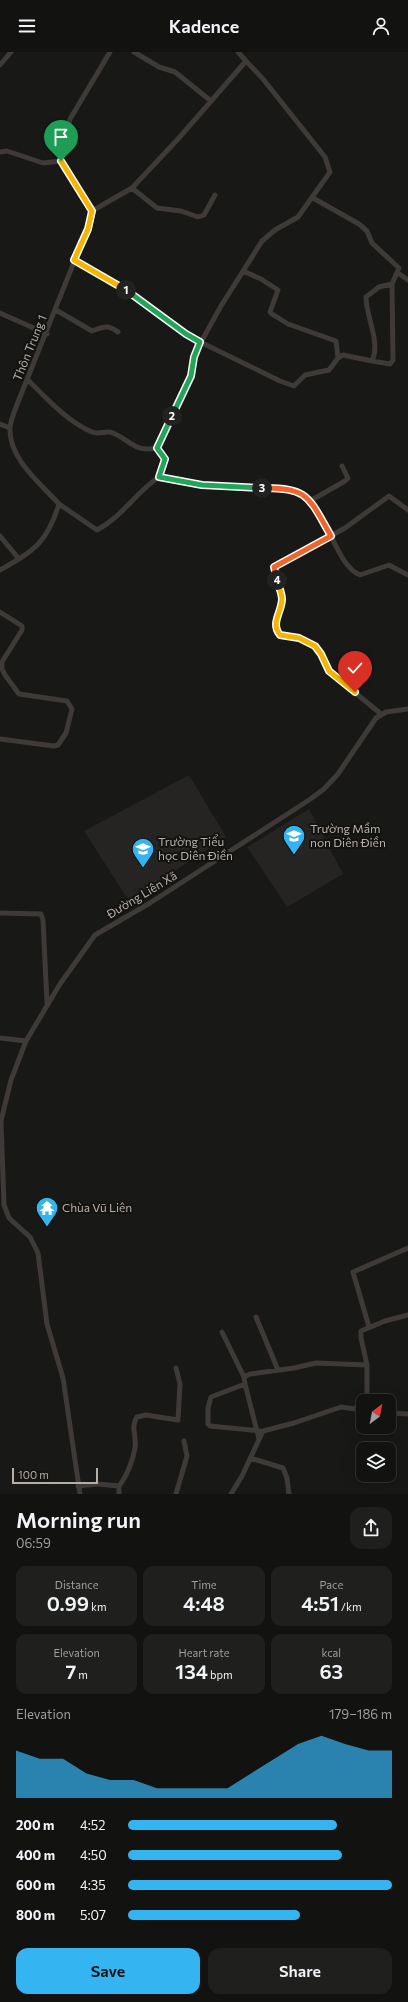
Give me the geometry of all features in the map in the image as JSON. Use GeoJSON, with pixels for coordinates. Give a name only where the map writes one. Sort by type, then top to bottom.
{"type":"FeatureCollection","features":[{"type":"Feature","properties":{"kind":"street"},"geometry":{"type":"LineString","coordinates":[[0,65],[11,52]]}},
{"type":"Feature","properties":{"kind":"street"},"geometry":{"type":"LineString","coordinates":[[110,52],[70,118],[61,152],[61,161],[92,211],[132,188],[178,139],[246,61]]}},
{"type":"Feature","properties":{"kind":"street"},"geometry":{"type":"LineString","coordinates":[[134,52],[159,67],[175,72],[211,101]]}},
{"type":"Feature","properties":{"kind":"street"},"geometry":{"type":"LineString","coordinates":[[157,448],[191,376],[194,357],[200,342],[243,271],[262,241],[275,230],[298,217],[313,198],[330,172],[325,158],[263,79],[238,52]]}},
{"type":"Feature","properties":{"kind":"street"},"geometry":{"type":"LineString","coordinates":[[1,151],[7,151],[43,163],[61,161]]}},
{"type":"Feature","properties":{"kind":"street"},"geometry":{"type":"LineString","coordinates":[[132,188],[158,208],[181,211],[198,217],[204,215],[215,195]]}},
{"type":"Feature","properties":{"kind":"street"},"geometry":{"type":"LineString","coordinates":[[74,260],[126,290],[186,334],[290,386],[294,386],[305,375],[312,372],[329,370],[338,358],[343,355],[390,364],[393,360],[392,284],[399,268],[372,243],[367,231],[359,224],[313,198]]}},
{"type":"Feature","properties":{"kind":"street","name":"Thôn Trung 1"},"geometry":{"type":"LineString","coordinates":[[10,428],[18,402],[56,310],[74,260],[88,229],[92,211]]}},
{"type":"Feature","properties":{"kind":"street"},"geometry":{"type":"LineString","coordinates":[[243,271],[261,279],[278,290],[270,312],[272,314],[288,324],[336,341],[338,358]]}},
{"type":"Feature","properties":{"kind":"street"},"geometry":{"type":"LineString","coordinates":[[398,273],[408,280]]}},
{"type":"Feature","properties":{"kind":"street"},"geometry":{"type":"LineString","coordinates":[[372,361],[374,356],[374,345],[366,297],[379,287],[392,284]]}},
{"type":"Feature","properties":{"kind":"street"},"geometry":{"type":"LineString","coordinates":[[56,310],[92,331],[105,326],[112,327],[118,332]]}},
{"type":"Feature","properties":{"kind":"street"},"geometry":{"type":"LineString","coordinates":[[0,313],[46,334]]}},
{"type":"Feature","properties":{"kind":"street"},"geometry":{"type":"LineString","coordinates":[[28,380],[56,408],[92,433],[100,434],[111,432],[129,444],[140,448],[148,450],[157,448]]}},
{"type":"Feature","properties":{"kind":"street"},"geometry":{"type":"LineString","coordinates":[[0,424],[10,428],[17,454],[37,480],[59,504],[97,530],[111,524],[150,483],[159,477],[165,459],[157,448]]}},
{"type":"Feature","properties":{"kind":"street"},"geometry":{"type":"LineString","coordinates":[[310,501],[348,478],[342,466]]}},
{"type":"Feature","properties":{"kind":"street"},"geometry":{"type":"LineString","coordinates":[[159,477],[202,485],[288,488],[297,490],[310,501],[342,556],[355,573],[360,575],[389,565],[408,575]]}},
{"type":"Feature","properties":{"kind":"street"},"geometry":{"type":"LineString","coordinates":[[408,510],[389,496],[345,528],[274,567],[282,598],[276,623],[276,631],[280,635],[299,638],[315,646],[321,654],[329,671],[381,714],[408,710]]}},
{"type":"Feature","properties":{"kind":"street"},"geometry":{"type":"LineString","coordinates":[[0,570],[34,549],[44,539],[59,504]]}},
{"type":"Feature","properties":{"kind":"street"},"geometry":{"type":"LineString","coordinates":[[0,536],[19,559]]}},
{"type":"Feature","properties":{"kind":"street"},"geometry":{"type":"LineString","coordinates":[[0,546],[6,544]]}},
{"type":"Feature","properties":{"kind":"street"},"geometry":{"type":"LineString","coordinates":[[0,612],[22,626],[22,630],[2,662],[2,669],[16,691],[23,695],[67,701],[72,709],[66,733],[58,745],[54,746],[0,739]]}},
{"type":"Feature","properties":{"kind":"street","name":"Đường Liên Xã"},"geometry":{"type":"LineString","coordinates":[[80,1494],[63,1378],[47,1324],[38,1253],[30,1237],[9,1218],[4,1205],[1,1120],[11,1080],[26,1040],[48,1003],[94,934],[150,903],[254,837],[319,793],[338,774],[371,725],[381,714]]}},
{"type":"Feature","properties":{"kind":"street"},"geometry":{"type":"LineString","coordinates":[[0,913],[41,914],[43,920],[48,1003]]}},
{"type":"Feature","properties":{"kind":"street"},"geometry":{"type":"LineString","coordinates":[[0,1038],[26,1040]]}},
{"type":"Feature","properties":{"kind":"street"},"geometry":{"type":"LineString","coordinates":[[369,1327],[353,1272],[408,1248]]}},
{"type":"Feature","properties":{"kind":"street"},"geometry":{"type":"LineString","coordinates":[[367,1394],[367,1365],[361,1338],[361,1331],[369,1327],[408,1315]]}},
{"type":"Feature","properties":{"kind":"street"},"geometry":{"type":"LineString","coordinates":[[256,1317],[278,1370]]}},
{"type":"Feature","properties":{"kind":"street"},"geometry":{"type":"LineString","coordinates":[[222,1332],[244,1377],[259,1439]]}},
{"type":"Feature","properties":{"kind":"street"},"geometry":{"type":"LineString","coordinates":[[244,1377],[250,1374],[316,1363],[367,1365]]}},
{"type":"Feature","properties":{"kind":"street"},"geometry":{"type":"LineString","coordinates":[[119,1494],[119,1486],[127,1472],[135,1447],[133,1424],[137,1417],[146,1415],[178,1420],[180,1384],[176,1368]]}},
{"type":"Feature","properties":{"kind":"street"},"geometry":{"type":"LineString","coordinates":[[245,1384],[211,1397],[208,1408],[208,1424],[210,1426],[263,1431],[300,1421],[341,1407],[356,1409]]}},
{"type":"Feature","properties":{"kind":"street"},"geometry":{"type":"LineString","coordinates":[[396,1413],[408,1414]]}},
{"type":"Feature","properties":{"kind":"street"},"geometry":{"type":"LineString","coordinates":[[231,1494],[242,1476],[263,1431]]}},
{"type":"Feature","properties":{"kind":"street"},"geometry":{"type":"LineString","coordinates":[[176,1494],[187,1456],[184,1441]]}},
{"type":"Feature","properties":{"kind":"street"},"geometry":{"type":"LineString","coordinates":[[250,1458],[283,1468],[287,1478],[289,1494]]}},
{"type":"Feature","properties":{"kind":"street"},"geometry":{"type":"LineString","coordinates":[[78,1486],[98,1484],[119,1486]]}},
{"type":"Feature","properties":{"kind":"shaded area","name":"Trường Tiểu học Diên Điền"},"geometry":{"type":"Polygon","coordinates":[[[189,775],[226,837],[129,901],[84,831],[189,775]]]}},
{"type":"Feature","properties":{"kind":"shaded area","name":"Trường Mầm non Diên Điền"},"geometry":{"type":"Polygon","coordinates":[[[309,809],[343,874],[287,907],[247,847],[309,809]]]}},
{"type":"Feature","properties":{"kind":"place","name":"Trường Mầm non Diên Điền"},"geometry":{"type":"Point","coordinates":[294,856]}},
{"type":"Feature","properties":{"kind":"place","name":"Trường Tiểu học Diên Điền"},"geometry":{"type":"Point","coordinates":[143,868]}},
{"type":"Feature","properties":{"kind":"place","name":"Chùa Vũ Liên"},"geometry":{"type":"Point","coordinates":[47,1228]}},
{"type":"Feature","properties":{"kind":"route"},"geometry":{"type":"LineString","coordinates":[[61,161],[64,169],[92,211],[92,217],[88,229],[74,260],[126,290],[186,334],[200,342],[194,357],[191,376],[157,448],[165,459],[159,477],[202,485],[252,488],[288,488],[297,490],[310,501],[331,536],[274,567],[282,598],[276,623],[276,631],[280,635],[299,638],[315,646],[321,654],[329,671],[355,692]]}}]}
